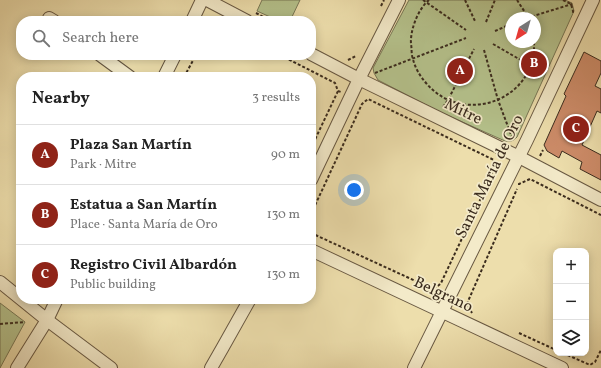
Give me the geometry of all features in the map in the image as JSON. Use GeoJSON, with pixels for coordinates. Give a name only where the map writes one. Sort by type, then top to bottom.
{"type":"FeatureCollection","features":[{"type":"Feature","properties":{"kind":"street"},"geometry":{"type":"LineString","coordinates":[[194,16],[202,0]]}},
{"type":"Feature","properties":{"kind":"street"},"geometry":{"type":"LineString","coordinates":[[207,0],[237,16]]}},
{"type":"Feature","properties":{"kind":"street"},"geometry":{"type":"LineString","coordinates":[[316,169],[399,0]]}},
{"type":"Feature","properties":{"kind":"street","name":"Santa María de Oro"},"geometry":{"type":"LineString","coordinates":[[414,368],[519,157],[593,0]]}},
{"type":"Feature","properties":{"kind":"street","name":"Mitre"},"geometry":{"type":"LineString","coordinates":[[316,57],[519,157],[601,200]]}},
{"type":"Feature","properties":{"kind":"street"},"geometry":{"type":"LineString","coordinates":[[107,60],[123,72]]}},
{"type":"Feature","properties":{"kind":"street"},"geometry":{"type":"LineString","coordinates":[[166,72],[172,60]]}},
{"type":"Feature","properties":{"kind":"street","name":"Belgrano"},"geometry":{"type":"LineString","coordinates":[[316,252],[562,368]]}},
{"type":"Feature","properties":{"kind":"street"},"geometry":{"type":"LineString","coordinates":[[0,282],[16,295]]}},
{"type":"Feature","properties":{"kind":"street"},"geometry":{"type":"LineString","coordinates":[[27,304],[111,368]]}},
{"type":"Feature","properties":{"kind":"street"},"geometry":{"type":"LineString","coordinates":[[17,368],[47,320],[55,304]]}},
{"type":"Feature","properties":{"kind":"street"},"geometry":{"type":"LineString","coordinates":[[211,368],[247,304]]}},
{"type":"Feature","properties":{"kind":"path"},"geometry":{"type":"LineString","coordinates":[[423,0],[466,30]]}},
{"type":"Feature","properties":{"kind":"path"},"geometry":{"type":"LineString","coordinates":[[429,0],[426,2],[416,19],[414,26],[411,39],[413,59],[420,76],[432,90],[448,100],[464,105],[482,105],[498,100],[512,92],[523,80],[531,65],[534,48]]}},
{"type":"Feature","properties":{"kind":"path"},"geometry":{"type":"LineString","coordinates":[[466,0],[475,21]]}},
{"type":"Feature","properties":{"kind":"path"},"geometry":{"type":"LineString","coordinates":[[486,22],[495,0]]}},
{"type":"Feature","properties":{"kind":"path"},"geometry":{"type":"LineString","coordinates":[[517,0],[524,12]]}},
{"type":"Feature","properties":{"kind":"path"},"geometry":{"type":"LineString","coordinates":[[541,14],[572,4]]}},
{"type":"Feature","properties":{"kind":"path"},"geometry":{"type":"LineString","coordinates":[[495,31],[505,27]]}},
{"type":"Feature","properties":{"kind":"path"},"geometry":{"type":"LineString","coordinates":[[374,73],[466,38]]}},
{"type":"Feature","properties":{"kind":"path"},"geometry":{"type":"LineString","coordinates":[[493,44],[545,74]]}},
{"type":"Feature","properties":{"kind":"path"},"geometry":{"type":"LineString","coordinates":[[440,112],[448,100],[474,49]]}},
{"type":"Feature","properties":{"kind":"path"},"geometry":{"type":"LineString","coordinates":[[484,50],[498,100],[513,141]]}},
{"type":"Feature","properties":{"kind":"path"},"geometry":{"type":"LineString","coordinates":[[187,72],[193,60]]}},
{"type":"Feature","properties":{"kind":"path"},"geometry":{"type":"LineString","coordinates":[[290,60],[313,72]]}},
{"type":"Feature","properties":{"kind":"path"},"geometry":{"type":"LineString","coordinates":[[374,68],[376,77]]}},
{"type":"Feature","properties":{"kind":"path"},"geometry":{"type":"LineString","coordinates":[[316,74],[336,84],[338,90],[316,137]]}},
{"type":"Feature","properties":{"kind":"path"},"geometry":{"type":"LineString","coordinates":[[316,203],[362,104],[368,99],[494,160],[493,171],[441,283],[433,289],[316,235]]}},
{"type":"Feature","properties":{"kind":"path"},"geometry":{"type":"LineString","coordinates":[[509,142],[513,141],[518,136]]}},
{"type":"Feature","properties":{"kind":"path"},"geometry":{"type":"LineString","coordinates":[[472,313],[467,304],[468,299],[519,184],[530,179],[601,215]]}},
{"type":"Feature","properties":{"kind":"path"},"geometry":{"type":"LineString","coordinates":[[0,324],[25,322]]}},
{"type":"Feature","properties":{"kind":"path"},"geometry":{"type":"LineString","coordinates":[[514,331],[553,349]]}},
{"type":"Feature","properties":{"kind":"path"},"geometry":{"type":"LineString","coordinates":[[570,356],[590,365],[595,362],[601,350]]}},
{"type":"Feature","properties":{"kind":"green space"},"geometry":{"type":"Polygon","coordinates":[[[262,0],[300,0],[292,16],[268,16],[257,11],[262,0]]]}},
{"type":"Feature","properties":{"kind":"green space"},"geometry":{"type":"Polygon","coordinates":[[[409,0],[565,0],[572,3],[574,11],[517,137],[512,141],[505,141],[440,112],[378,80],[373,68],[409,0]]]}},
{"type":"Feature","properties":{"kind":"green space"},"geometry":{"type":"Polygon","coordinates":[[[0,303],[25,322],[0,368],[0,303]]]}},
{"type":"Feature","properties":{"kind":"building"},"geometry":{"type":"Polygon","coordinates":[[[584,52],[601,61],[601,73],[595,86],[601,89],[601,113],[597,111],[582,145],[601,155],[601,180],[580,169],[582,162],[562,151],[559,158],[547,151],[544,145],[566,96],[564,94],[584,52]]]}},
{"type":"Feature","properties":{"kind":"place","name":"Estatua a San Martín"},"geometry":{"type":"Point","coordinates":[534,64]}},
{"type":"Feature","properties":{"kind":"place","name":"Plaza San Martín"},"geometry":{"type":"Point","coordinates":[460,71]}},
{"type":"Feature","properties":{"kind":"place","name":"Registro Civil Albardón"},"geometry":{"type":"Point","coordinates":[576,129]}}]}
